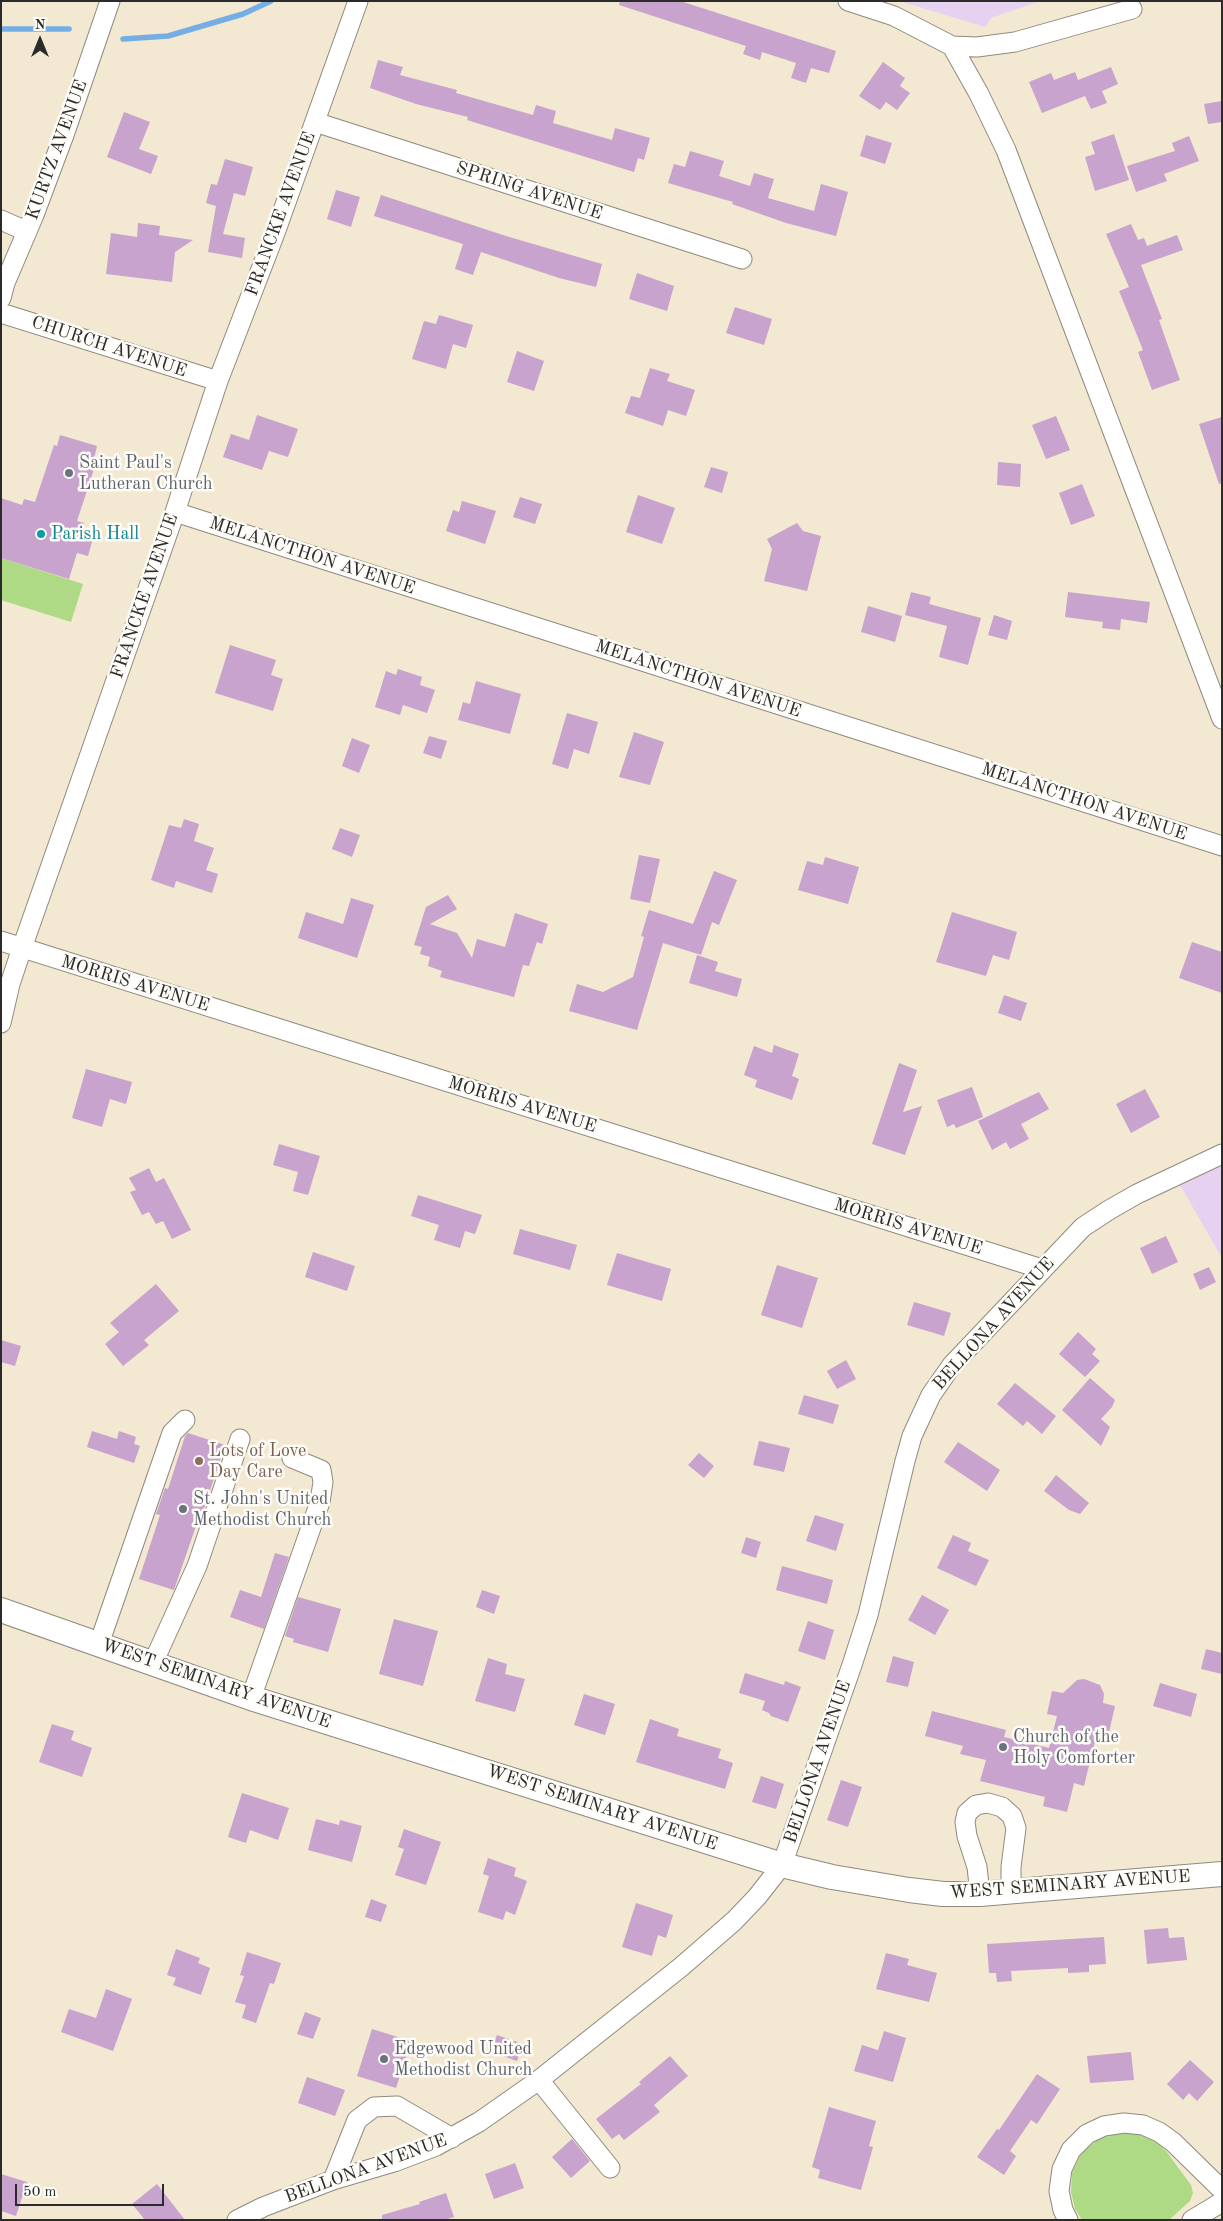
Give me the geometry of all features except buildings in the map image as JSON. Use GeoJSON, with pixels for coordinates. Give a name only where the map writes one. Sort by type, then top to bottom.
{"type":"FeatureCollection","features":[{"type":"Feature","properties":{"kind":"main road","name":"WEST SEMINARY AVENUE"},"geometry":{"type":"LineString","coordinates":[[1,1610],[250,1698],[782,1865],[879,1886],[943,1894],[980,1894],[1222,1874]]}},
{"type":"Feature","properties":{"kind":"street","name":"KURTZ AVENUE"},"geometry":{"type":"LineString","coordinates":[[1,298],[5,283],[34,215],[64,135],[110,1]]}},
{"type":"Feature","properties":{"kind":"street","name":"FRANCKE AVENUE"},"geometry":{"type":"LineString","coordinates":[[1,1023],[10,984],[22,948],[175,512],[218,381],[316,122],[358,1]]}},
{"type":"Feature","properties":{"kind":"street"},"geometry":{"type":"LineString","coordinates":[[848,1],[894,16],[952,46],[977,47],[1015,42],[1132,9]]}},
{"type":"Feature","properties":{"kind":"street"},"geometry":{"type":"LineString","coordinates":[[952,46],[979,94],[1006,150],[1222,718]]}},
{"type":"Feature","properties":{"kind":"street","name":"SPRING AVENUE"},"geometry":{"type":"LineString","coordinates":[[316,122],[742,259]]}},
{"type":"Feature","properties":{"kind":"street"},"geometry":{"type":"LineString","coordinates":[[1,220],[26,231]]}},
{"type":"Feature","properties":{"kind":"street","name":"CHURCH AVENUE"},"geometry":{"type":"LineString","coordinates":[[1,313],[218,381]]}},
{"type":"Feature","properties":{"kind":"street","name":"MELANCTHON AVENUE"},"geometry":{"type":"LineString","coordinates":[[175,512],[1222,846]]}},
{"type":"Feature","properties":{"kind":"street","name":"MORRIS AVENUE"},"geometry":{"type":"LineString","coordinates":[[1,941],[1042,1269]]}},
{"type":"Feature","properties":{"kind":"street","name":"BELLONA AVENUE"},"geometry":{"type":"LineString","coordinates":[[238,2220],[263,2207],[333,2180],[394,2162],[452,2138],[508,2104],[681,1967],[726,1928],[757,1897],[782,1865],[868,1614],[905,1461],[920,1416],[931,1395],[952,1365],[1083,1227],[1109,1210],[1222,1154]]}},
{"type":"Feature","properties":{"kind":"street"},"geometry":{"type":"LineString","coordinates":[[99,1644],[172,1433],[185,1420]]}},
{"type":"Feature","properties":{"kind":"street"},"geometry":{"type":"LineString","coordinates":[[153,1663],[197,1566],[240,1439]]}},
{"type":"Feature","properties":{"kind":"street"},"geometry":{"type":"LineString","coordinates":[[250,1698],[320,1502],[323,1482],[321,1470],[292,1458]]}},
{"type":"Feature","properties":{"kind":"street"},"geometry":{"type":"LineString","coordinates":[[980,1894],[977,1867],[967,1836],[965,1822],[967,1813],[976,1805],[988,1803],[1002,1807],[1012,1816],[1016,1828],[1011,1867],[1011,1892]]}},
{"type":"Feature","properties":{"kind":"street"},"geometry":{"type":"LineString","coordinates":[[539,2080],[610,2168]]}},
{"type":"Feature","properties":{"kind":"street"},"geometry":{"type":"LineString","coordinates":[[333,2180],[357,2120],[374,2107],[397,2106],[452,2138]]}},
{"type":"Feature","properties":{"kind":"street"},"geometry":{"type":"LineString","coordinates":[[1068,2220],[1059,2191],[1062,2169],[1071,2150],[1087,2134],[1104,2126],[1124,2123],[1144,2125],[1159,2132],[1173,2142],[1222,2190]]}},
{"type":"Feature","properties":{"kind":"street"},"geometry":{"type":"LineString","coordinates":[[1192,2220],[1222,2202]]}},
{"type":"Feature","properties":{"kind":"shaded area"},"geometry":{"type":"Polygon","coordinates":[[[899,1],[1040,1],[991,18],[985,27],[899,1]]]}},
{"type":"Feature","properties":{"kind":"shaded area"},"geometry":{"type":"Polygon","coordinates":[[[1222,1166],[1222,1258],[1180,1185],[1222,1166]]]}},
{"type":"Feature","properties":{"kind":"green space"},"geometry":{"type":"Polygon","coordinates":[[[1,558],[83,584],[71,622],[1,600],[1,558]]]}},
{"type":"Feature","properties":{"kind":"green space"},"geometry":{"type":"Polygon","coordinates":[[[1130,2133],[1145,2136],[1156,2142],[1166,2151],[1191,2185],[1193,2193],[1190,2201],[1169,2220],[1082,2220],[1075,2209],[1071,2192],[1072,2173],[1082,2152],[1100,2138],[1130,2133]]]}},
{"type":"Feature","properties":{"kind":"waterway"},"geometry":{"type":"LineString","coordinates":[[123,39],[168,36],[243,14],[271,1]]}},
{"type":"Feature","properties":{"kind":"waterway"},"geometry":{"type":"LineString","coordinates":[[1,29],[69,29]]}},
{"type":"Feature","properties":{"kind":"place","name":"Saint Paul's Lutheran Church"},"geometry":{"type":"Point","coordinates":[69,473]}},
{"type":"Feature","properties":{"kind":"place","name":"Parish Hall"},"geometry":{"type":"Point","coordinates":[41,534]}},
{"type":"Feature","properties":{"kind":"place","name":"Lots of Love Day Care"},"geometry":{"type":"Point","coordinates":[199,1461]}},
{"type":"Feature","properties":{"kind":"place","name":"St. John's United Methodist Church"},"geometry":{"type":"Point","coordinates":[183,1509]}},
{"type":"Feature","properties":{"kind":"place","name":"Church of the Holy Comforter"},"geometry":{"type":"Point","coordinates":[1003,1747]}},
{"type":"Feature","properties":{"kind":"place","name":"Edgewood United Methodist Church"},"geometry":{"type":"Point","coordinates":[384,2059]}}]}
